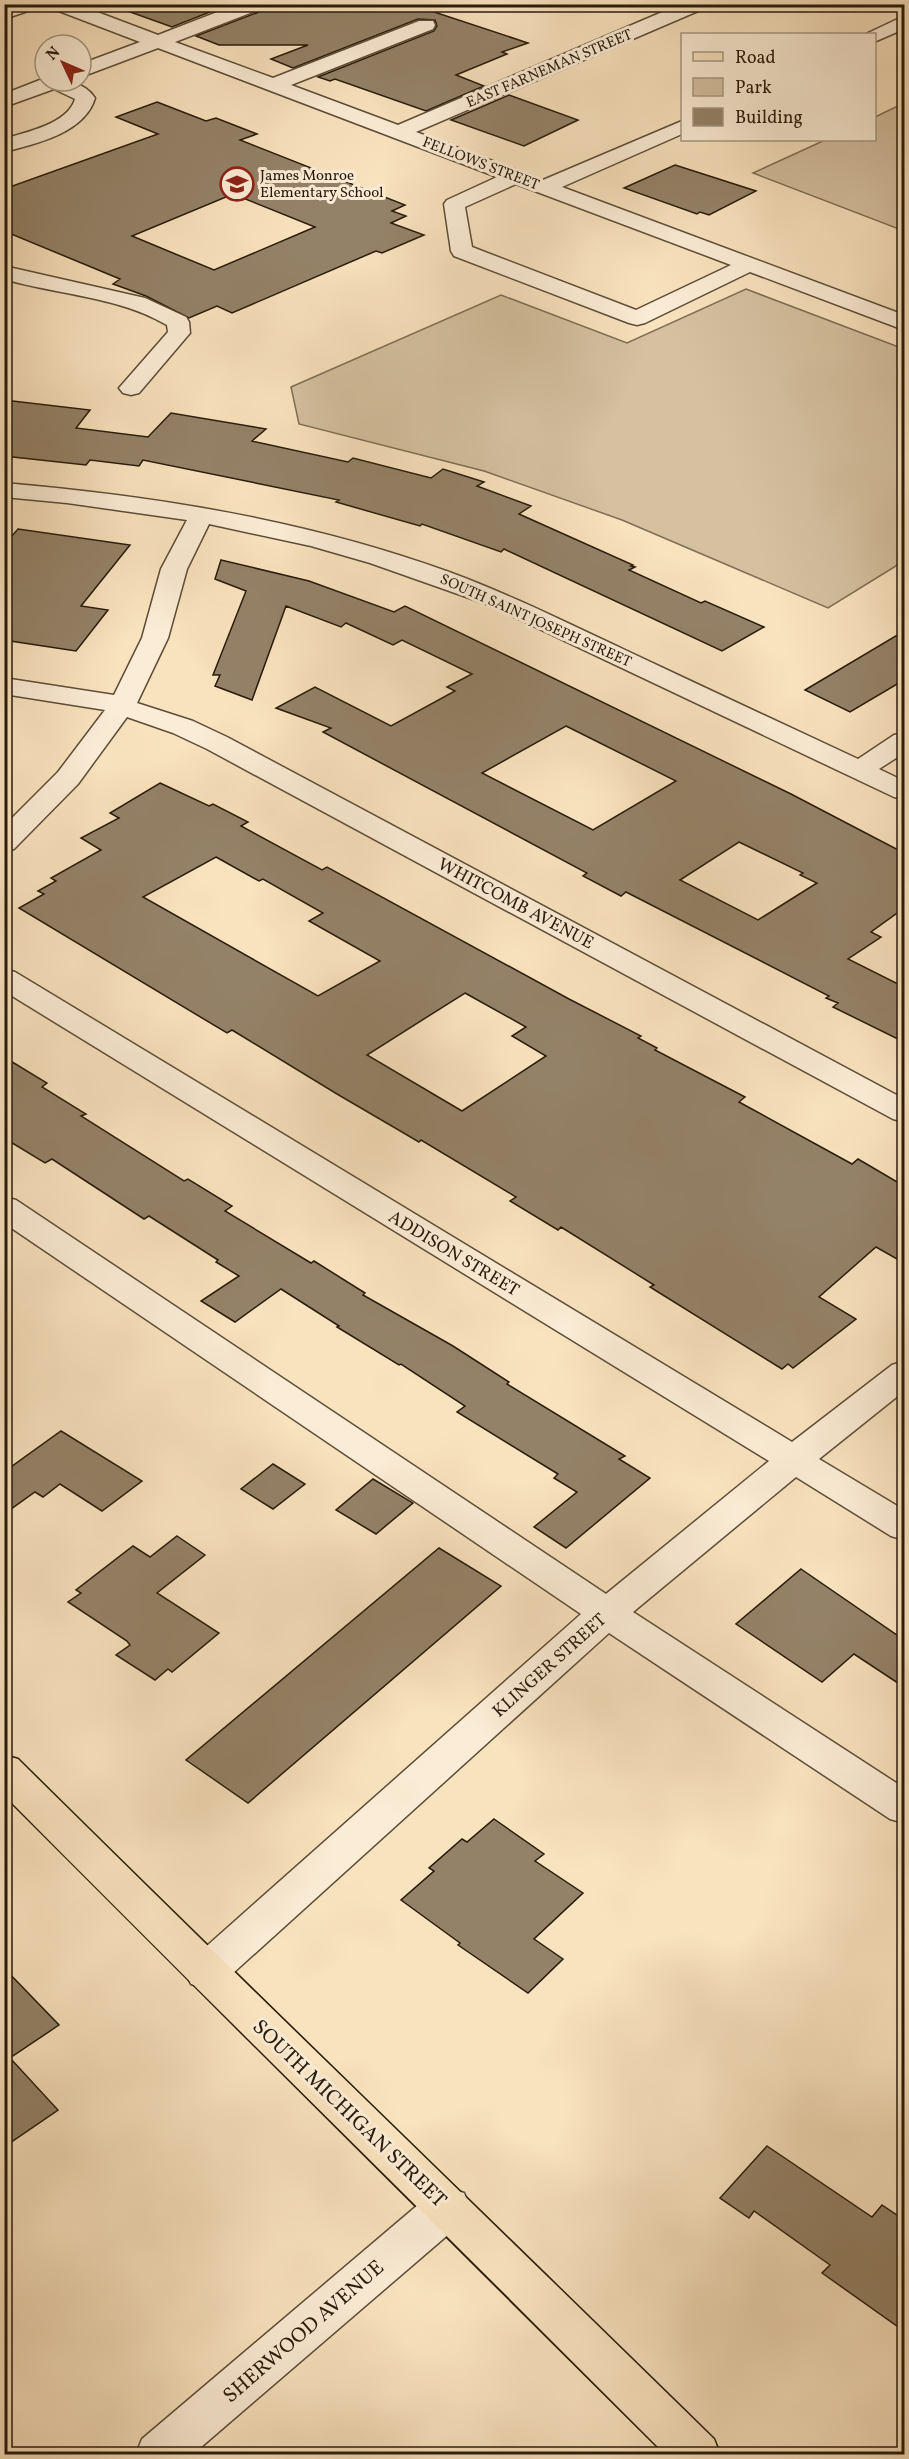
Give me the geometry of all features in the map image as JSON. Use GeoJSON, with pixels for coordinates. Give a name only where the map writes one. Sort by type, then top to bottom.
{"type":"FeatureCollection","features":[{"type":"Feature","properties":{"kind":"main road","name":"SOUTH MICHIGAN STREET"},"geometry":{"type":"LineString","coordinates":[[4,1770],[206,1972],[448,2207],[697,2454]]}},
{"type":"Feature","properties":{"kind":"street"},"geometry":{"type":"LineString","coordinates":[[4,14],[30,4]]}},
{"type":"Feature","properties":{"kind":"street","name":"FELLOWS STREET"},"geometry":{"type":"LineString","coordinates":[[58,4],[904,323]]}},
{"type":"Feature","properties":{"kind":"street"},"geometry":{"type":"LineString","coordinates":[[93,66],[256,4]]}},
{"type":"Feature","properties":{"kind":"street","name":"EAST FARNEMAN STREET"},"geometry":{"type":"LineString","coordinates":[[399,132],[698,4]]}},
{"type":"Feature","properties":{"kind":"street"},"geometry":{"type":"LineString","coordinates":[[876,35],[904,22]]}},
{"type":"Feature","properties":{"kind":"street"},"geometry":{"type":"LineString","coordinates":[[274,85],[426,26]]}},
{"type":"Feature","properties":{"kind":"street"},"geometry":{"type":"LineString","coordinates":[[4,101],[33,90]]}},
{"type":"Feature","properties":{"kind":"street"},"geometry":{"type":"LineString","coordinates":[[4,146],[61,125],[77,116],[85,106],[85,98],[78,93]]}},
{"type":"Feature","properties":{"kind":"street"},"geometry":{"type":"LineString","coordinates":[[544,187],[681,127]]}},
{"type":"Feature","properties":{"kind":"street"},"geometry":{"type":"LineString","coordinates":[[516,176],[454,204],[462,251],[637,318],[750,264]]}},
{"type":"Feature","properties":{"kind":"street"},"geometry":{"type":"LineString","coordinates":[[4,272],[126,298],[160,310],[178,322],[178,333],[131,388]]}},
{"type":"Feature","properties":{"kind":"street"},"geometry":{"type":"LineString","coordinates":[[4,296],[38,281]]}},
{"type":"Feature","properties":{"kind":"street","name":"SOUTH SAINT JOSEPH STREET"},"geometry":{"type":"LineString","coordinates":[[4,490],[131,504],[201,516],[316,539],[442,577],[498,600],[904,791]]}},
{"type":"Feature","properties":{"kind":"street"},"geometry":{"type":"LineString","coordinates":[[4,843],[68,778],[122,706],[155,638],[174,569],[201,516]]}},
{"type":"Feature","properties":{"kind":"street","name":"WHITCOMB AVENUE"},"geometry":{"type":"LineString","coordinates":[[4,686],[105,701],[183,727],[217,743],[904,1112]]}},
{"type":"Feature","properties":{"kind":"street"},"geometry":{"type":"LineString","coordinates":[[859,770],[904,741]]}},
{"type":"Feature","properties":{"kind":"street","name":"ADDISON STREET"},"geometry":{"type":"LineString","coordinates":[[4,978],[904,1527]]}},
{"type":"Feature","properties":{"kind":"street"},"geometry":{"type":"LineString","coordinates":[[4,1207],[608,1613],[904,1808]]}},
{"type":"Feature","properties":{"kind":"street","name":"KLINGER STREET"},"geometry":{"type":"LineString","coordinates":[[206,1972],[608,1613],[904,1373]]}},
{"type":"Feature","properties":{"kind":"street","name":"SHERWOOD AVENUE"},"geometry":{"type":"LineString","coordinates":[[159,2454],[448,2207]]}},
{"type":"Feature","properties":{"kind":"green space"},"geometry":{"type":"Polygon","coordinates":[[[904,103],[904,231],[753,173],[823,141],[876,141],[876,117],[904,103]]]}},
{"type":"Feature","properties":{"kind":"green space"},"geometry":{"type":"Polygon","coordinates":[[[746,289],[904,349],[904,561],[828,608],[622,520],[484,471],[299,424],[291,387],[501,295],[627,343],[746,289]]]}},
{"type":"Feature","properties":{"kind":"building"},"geometry":{"type":"Polygon","coordinates":[[[120,4],[230,4],[172,27],[119,8],[120,4]]]}},
{"type":"Feature","properties":{"kind":"building"},"geometry":{"type":"Polygon","coordinates":[[[267,4],[410,4],[528,43],[502,52],[507,54],[456,75],[484,86],[426,111],[335,79],[330,81],[318,77],[434,31],[437,26],[435,20],[418,19],[293,68],[271,59],[308,45],[219,45],[196,36],[264,10],[267,4]]]}},
{"type":"Feature","properties":{"kind":"building"},"geometry":{"type":"Polygon","coordinates":[[[509,95],[578,120],[524,146],[451,120],[509,95]]]}},
{"type":"Feature","properties":{"kind":"building"},"geometry":{"type":"Polygon","coordinates":[[[157,102],[206,121],[216,118],[257,134],[240,140],[405,205],[392,211],[406,216],[391,223],[424,235],[382,253],[376,251],[232,313],[217,306],[189,318],[146,296],[113,284],[120,279],[4,231],[4,189],[158,134],[116,117],[157,102]],[[233,194],[132,236],[214,270],[315,227],[233,194]]]}},
{"type":"Feature","properties":{"kind":"building"},"geometry":{"type":"Polygon","coordinates":[[[675,165],[756,191],[709,215],[700,212],[697,214],[624,188],[675,165]]]}},
{"type":"Feature","properties":{"kind":"building"},"geometry":{"type":"Polygon","coordinates":[[[4,400],[90,410],[76,428],[148,437],[171,413],[266,429],[252,441],[348,462],[353,458],[431,478],[443,469],[484,482],[477,486],[531,506],[519,514],[635,567],[629,570],[701,603],[705,601],[764,627],[722,651],[504,549],[501,552],[422,524],[420,526],[336,502],[339,500],[143,460],[139,466],[90,460],[86,465],[4,456],[4,400]]]}},
{"type":"Feature","properties":{"kind":"building"},"geometry":{"type":"Polygon","coordinates":[[[18,529],[130,545],[81,606],[108,610],[76,651],[4,640],[4,545],[18,529]]]}},
{"type":"Feature","properties":{"kind":"building"},"geometry":{"type":"Polygon","coordinates":[[[221,560],[309,581],[394,612],[405,606],[791,794],[904,853],[904,908],[871,932],[881,937],[848,959],[904,987],[904,1042],[833,1007],[838,1003],[826,998],[829,996],[626,892],[621,896],[583,876],[587,873],[323,732],[331,728],[276,708],[315,687],[391,726],[455,691],[447,687],[472,674],[402,640],[393,645],[346,623],[341,627],[286,606],[252,700],[215,686],[220,675],[213,675],[246,591],[215,579],[221,560]],[[566,726],[482,773],[593,830],[676,781],[566,726]],[[739,842],[680,880],[758,920],[817,883],[800,875],[803,873],[739,842]]]}},
{"type":"Feature","properties":{"kind":"building"},"geometry":{"type":"Polygon","coordinates":[[[904,631],[904,680],[850,712],[805,690],[904,631]]]}},
{"type":"Feature","properties":{"kind":"building"},"geometry":{"type":"Polygon","coordinates":[[[160,783],[209,806],[213,804],[248,822],[241,826],[322,870],[327,867],[641,1036],[638,1038],[657,1048],[655,1050],[745,1097],[739,1102],[852,1164],[858,1159],[904,1186],[904,1263],[876,1247],[819,1297],[856,1319],[793,1368],[788,1364],[782,1369],[650,1287],[654,1285],[561,1227],[558,1230],[510,1201],[516,1197],[421,1140],[419,1142],[337,1094],[232,1030],[227,1033],[19,908],[44,894],[38,891],[56,881],[51,878],[101,850],[81,838],[119,818],[110,813],[160,783]],[[216,857],[143,897],[318,996],[380,961],[309,921],[323,913],[263,879],[259,881],[216,857]],[[465,993],[367,1055],[462,1111],[546,1056],[512,1036],[526,1027],[465,993]]]}},
{"type":"Feature","properties":{"kind":"building"},"geometry":{"type":"Polygon","coordinates":[[[4,1057],[47,1083],[42,1087],[86,1114],[81,1116],[184,1181],[188,1179],[232,1206],[225,1211],[311,1263],[314,1261],[365,1293],[363,1295],[453,1346],[509,1382],[507,1384],[625,1456],[619,1459],[650,1478],[566,1548],[534,1527],[577,1492],[554,1478],[558,1474],[457,1412],[465,1406],[401,1364],[399,1365],[337,1327],[339,1326],[281,1289],[235,1322],[201,1301],[239,1276],[149,1216],[144,1219],[52,1159],[45,1163],[4,1138],[4,1057]]]}},
{"type":"Feature","properties":{"kind":"building"},"geometry":{"type":"Polygon","coordinates":[[[61,1431],[142,1481],[102,1511],[60,1484],[43,1497],[35,1492],[4,1514],[4,1472],[61,1431]]]}},
{"type":"Feature","properties":{"kind":"building"},"geometry":{"type":"Polygon","coordinates":[[[273,1464],[305,1484],[273,1509],[241,1489],[273,1464]]]}},
{"type":"Feature","properties":{"kind":"building"},"geometry":{"type":"Polygon","coordinates":[[[373,1479],[413,1503],[376,1534],[336,1510],[373,1479]]]}},
{"type":"Feature","properties":{"kind":"building"},"geometry":{"type":"Polygon","coordinates":[[[177,1536],[205,1555],[157,1593],[219,1633],[172,1672],[168,1669],[155,1680],[116,1655],[130,1645],[127,1641],[68,1602],[81,1593],[76,1590],[133,1546],[150,1557],[177,1536]]]}},
{"type":"Feature","properties":{"kind":"building"},"geometry":{"type":"Polygon","coordinates":[[[439,1548],[501,1586],[248,1803],[186,1760],[439,1548]]]}},
{"type":"Feature","properties":{"kind":"building"},"geometry":{"type":"Polygon","coordinates":[[[801,1569],[904,1640],[904,1687],[854,1654],[822,1682],[736,1624],[801,1569]]]}},
{"type":"Feature","properties":{"kind":"building"},"geometry":{"type":"Polygon","coordinates":[[[494,1819],[544,1854],[535,1861],[583,1893],[534,1939],[563,1959],[528,1993],[458,1945],[460,1943],[401,1900],[434,1871],[429,1868],[462,1839],[467,1842],[494,1819]]]}},
{"type":"Feature","properties":{"kind":"building"},"geometry":{"type":"Polygon","coordinates":[[[4,1968],[59,2025],[10,2058],[58,2110],[4,2147],[4,1968]]]}},
{"type":"Feature","properties":{"kind":"building"},"geometry":{"type":"Polygon","coordinates":[[[767,2146],[872,2217],[882,2205],[904,2220],[904,2331],[822,2273],[830,2265],[754,2211],[749,2218],[720,2198],[767,2146]]]}},
{"type":"Feature","properties":{"kind":"place","name":"James Monroe Elementary School"},"geometry":{"type":"Point","coordinates":[237,184]}}]}
